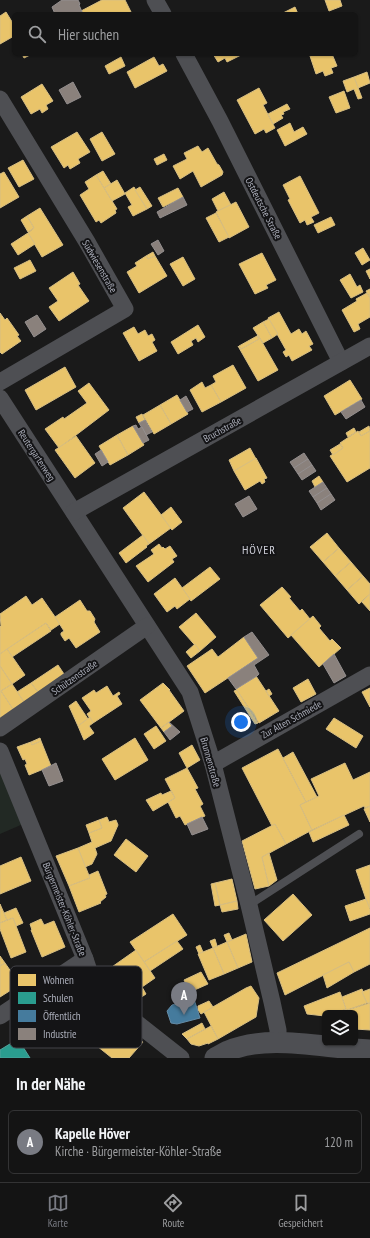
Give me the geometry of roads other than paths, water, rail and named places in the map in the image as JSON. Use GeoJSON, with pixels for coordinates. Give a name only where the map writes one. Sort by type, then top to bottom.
{"type":"FeatureCollection","features":[{"type":"Feature","properties":{"kind":"street"},"geometry":{"type":"LineString","coordinates":[[155,0],[162,12]]}},
{"type":"Feature","properties":{"kind":"street","name":"Ostdeutsche Straße"},"geometry":{"type":"LineString","coordinates":[[185,56],[220,121],[341,362]]}},
{"type":"Feature","properties":{"kind":"street","name":"Südwiesenstraße"},"geometry":{"type":"LineString","coordinates":[[0,99],[125,309],[0,382]]}},
{"type":"Feature","properties":{"kind":"street","name":"Bruchstraße"},"geometry":{"type":"LineString","coordinates":[[74,512],[370,346]]}},
{"type":"Feature","properties":{"kind":"street","name":"Reutergartenweg"},"geometry":{"type":"LineString","coordinates":[[0,398],[74,512]]}},
{"type":"Feature","properties":{"kind":"street","name":"Brunnenstraße"},"geometry":{"type":"LineString","coordinates":[[74,512],[190,692],[212,764],[250,905],[278,1030],[278,1042]]}},
{"type":"Feature","properties":{"kind":"street","name":"Schützenstraße"},"geometry":{"type":"LineString","coordinates":[[0,728],[148,626]]}},
{"type":"Feature","properties":{"kind":"street","name":"Zur Alten Schmiede"},"geometry":{"type":"LineString","coordinates":[[212,764],[370,675]]}},
{"type":"Feature","properties":{"kind":"street","name":"Bürgermeister-Köhler-Straße"},"geometry":{"type":"LineString","coordinates":[[0,751],[87,966]]}},
{"type":"Feature","properties":{"kind":"street"},"geometry":{"type":"LineString","coordinates":[[75,966],[85,959]]}},
{"type":"Feature","properties":{"kind":"street"},"geometry":{"type":"LineString","coordinates":[[0,1016],[10,1009]]}},
{"type":"Feature","properties":{"kind":"street","name":"Bürgermeister-Köhler-Straße"},"geometry":{"type":"LineString","coordinates":[[142,1027],[181,1058]]}},
{"type":"Feature","properties":{"kind":"street"},"geometry":{"type":"LineString","coordinates":[[215,1058],[229,1050],[247,1045],[278,1042],[370,1050]]}},
{"type":"Feature","properties":{"kind":"lane"},"geometry":{"type":"LineString","coordinates":[[250,905],[359,834]]}},
{"type":"Feature","properties":{"kind":"place","name":"Kapelle Höver"},"geometry":{"type":"Point","coordinates":[184,1015]}},
{"type":"Feature","properties":{"kind":"district","name":"HÖVER"},"geometry":{"type":"Point","coordinates":[259,550]}}]}
